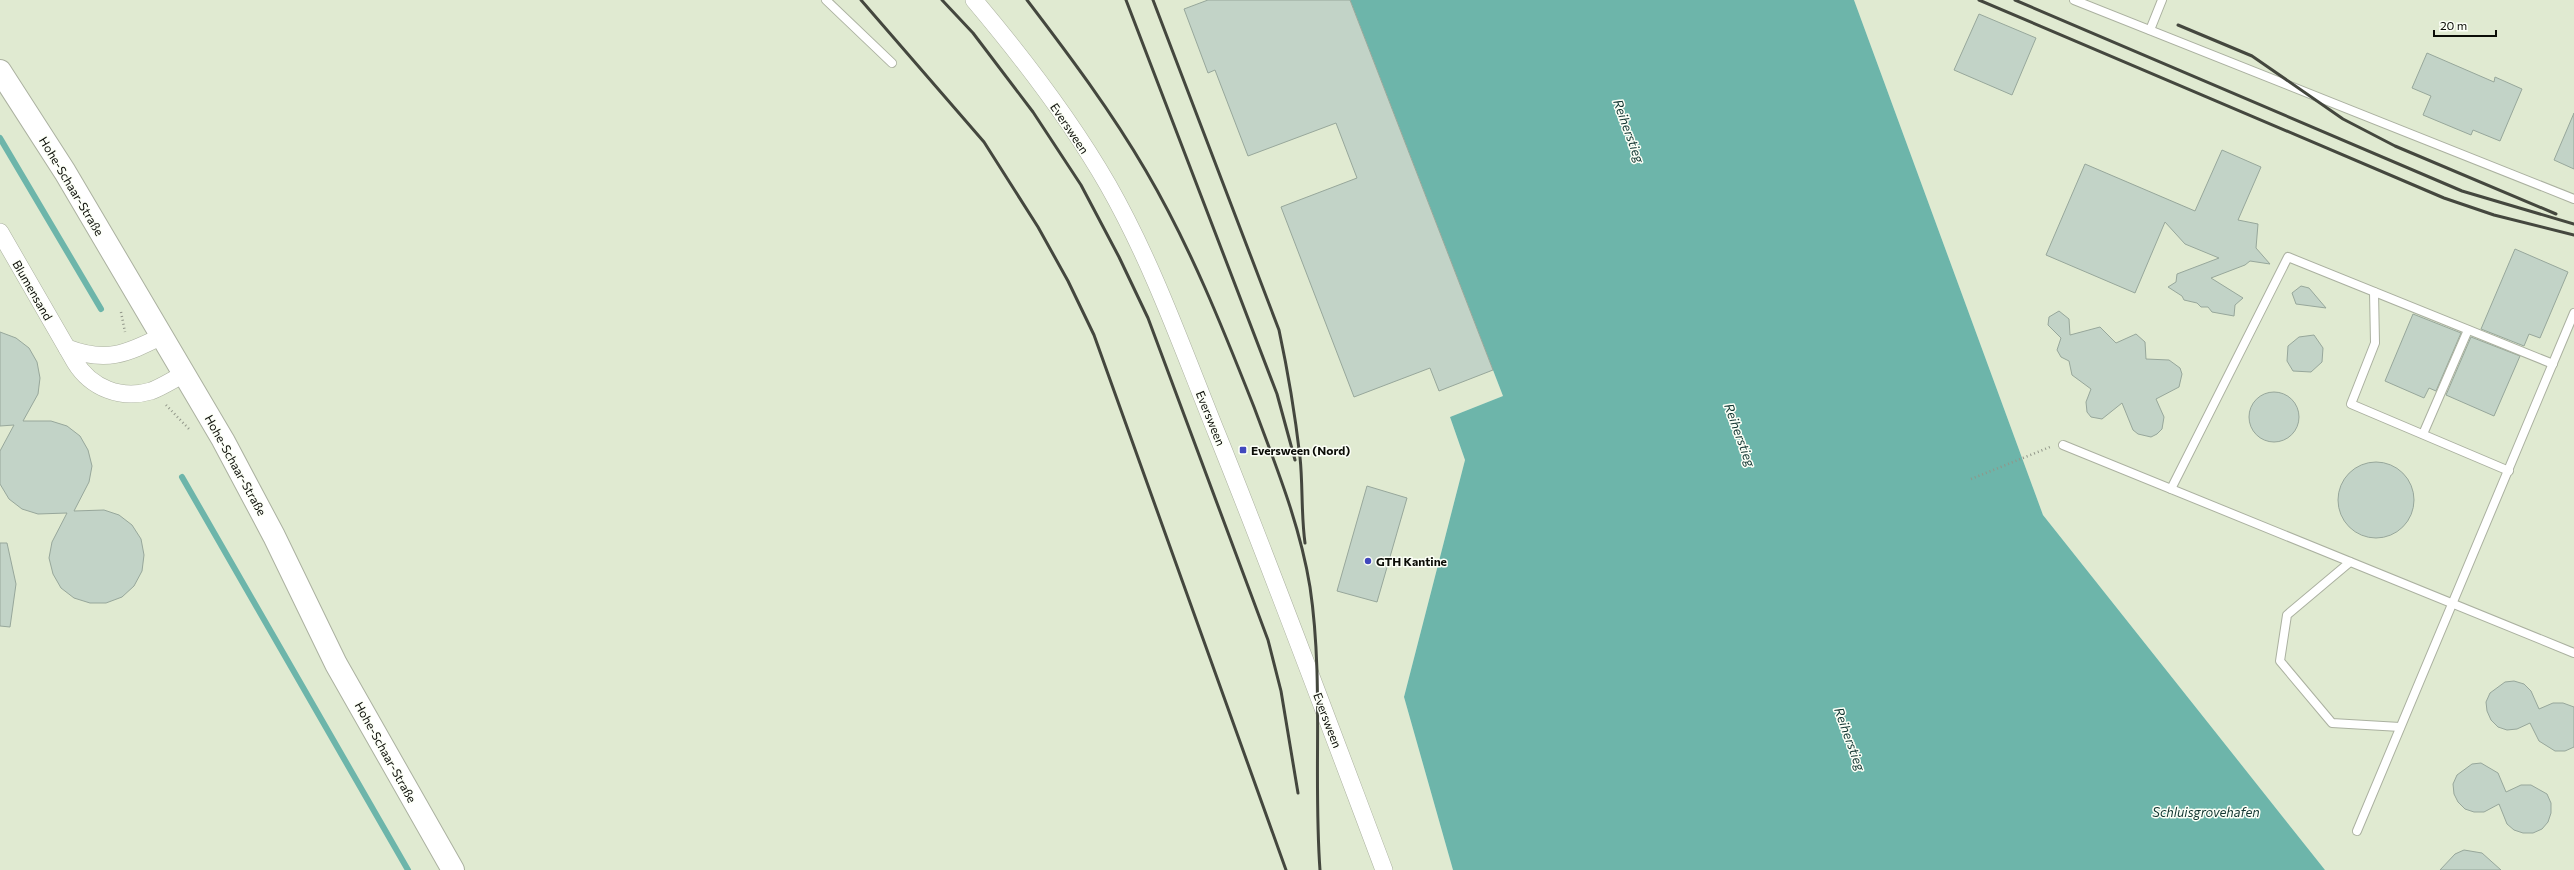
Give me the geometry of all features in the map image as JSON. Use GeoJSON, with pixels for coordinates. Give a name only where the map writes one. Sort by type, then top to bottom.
{"type":"FeatureCollection","features":[{"type":"Feature","properties":{"kind":"main road","name":"Hohe-Schaar-Straße"},"geometry":{"type":"LineString","coordinates":[[0,71],[65,172],[184,374],[253,496],[336,664],[453,870]]}},
{"type":"Feature","properties":{"kind":"street","name":"Eversween"},"geometry":{"type":"LineString","coordinates":[[974,0],[1018,54],[1072,128],[1107,184],[1146,256],[1256,531],[1384,870]]}},
{"type":"Feature","properties":{"kind":"street","name":"Blumensand"},"geometry":{"type":"LineString","coordinates":[[0,232],[66,348],[88,380],[100,388],[114,392],[152,391],[184,374]]}},
{"type":"Feature","properties":{"kind":"street"},"geometry":{"type":"LineString","coordinates":[[66,348],[93,356],[122,355],[162,336]]}},
{"type":"Feature","properties":{"kind":"lane"},"geometry":{"type":"LineString","coordinates":[[826,0],[892,63]]}},
{"type":"Feature","properties":{"kind":"lane"},"geometry":{"type":"LineString","coordinates":[[2074,0],[2574,199]]}},
{"type":"Feature","properties":{"kind":"lane"},"geometry":{"type":"LineString","coordinates":[[2150,30],[2162,0]]}},
{"type":"Feature","properties":{"kind":"lane"},"geometry":{"type":"LineString","coordinates":[[2171,489],[2288,257],[2553,364]]}},
{"type":"Feature","properties":{"kind":"lane"},"geometry":{"type":"LineString","coordinates":[[2374,292],[2375,343],[2351,404],[2508,471]]}},
{"type":"Feature","properties":{"kind":"lane"},"geometry":{"type":"LineString","coordinates":[[2357,831],[2574,313]]}},
{"type":"Feature","properties":{"kind":"lane"},"geometry":{"type":"LineString","coordinates":[[2423,434],[2468,330]]}},
{"type":"Feature","properties":{"kind":"lane"},"geometry":{"type":"LineString","coordinates":[[2063,445],[2574,653]]}},
{"type":"Feature","properties":{"kind":"lane"},"geometry":{"type":"LineString","coordinates":[[2350,562],[2287,615],[2280,660],[2332,722],[2400,727]]}},
{"type":"Feature","properties":{"kind":"path"},"geometry":{"type":"LineString","coordinates":[[1971,479],[2044,448]]}},
{"type":"Feature","properties":{"kind":"shaded area"},"geometry":{"type":"Polygon","coordinates":[[[0,0],[1350,0],[1503,396],[1450,417],[1465,460],[1404,697],[1453,870],[0,870],[0,0]]]}},
{"type":"Feature","properties":{"kind":"shaded area"},"geometry":{"type":"Polygon","coordinates":[[[1854,0],[2574,0],[2574,870],[2325,870],[2043,515],[1854,0]]]}},
{"type":"Feature","properties":{"kind":"water"},"geometry":{"type":"Polygon","coordinates":[[[1350,0],[1854,0],[2043,515],[2325,870],[1453,870],[1404,697],[1465,460],[1450,417],[1503,396],[1350,0]]]}},
{"type":"Feature","properties":{"kind":"building"},"geometry":{"type":"Polygon","coordinates":[[[1208,0],[1350,0],[1493,370],[1439,391],[1430,368],[1354,397],[1281,207],[1357,178],[1336,123],[1248,156],[1215,70],[1208,73],[1184,9],[1208,0]]]}},
{"type":"Feature","properties":{"kind":"building"},"geometry":{"type":"Polygon","coordinates":[[[1979,14],[2036,38],[2012,95],[1954,70],[1979,14]]]}},
{"type":"Feature","properties":{"kind":"building"},"geometry":{"type":"Polygon","coordinates":[[[2427,53],[2494,82],[2495,77],[2522,89],[2500,141],[2473,130],[2471,135],[2423,115],[2431,96],[2412,88],[2427,53]]]}},
{"type":"Feature","properties":{"kind":"building"},"geometry":{"type":"Polygon","coordinates":[[[2574,113],[2574,169],[2554,160],[2574,113]]]}},
{"type":"Feature","properties":{"kind":"building"},"geometry":{"type":"Polygon","coordinates":[[[2222,150],[2261,167],[2238,220],[2258,224],[2256,248],[2270,264],[2250,261],[2245,265],[2211,278],[2243,298],[2235,305],[2234,316],[2212,312],[2208,307],[2201,307],[2197,303],[2184,300],[2182,296],[2168,287],[2176,282],[2177,274],[2219,258],[2185,244],[2165,222],[2135,293],[2046,255],[2085,164],[2195,211],[2222,150]]]}},
{"type":"Feature","properties":{"kind":"building"},"geometry":{"type":"Polygon","coordinates":[[[2515,249],[2568,272],[2540,338],[2529,334],[2524,346],[2481,329],[2515,249]]]}},
{"type":"Feature","properties":{"kind":"building"},"geometry":{"type":"Polygon","coordinates":[[[2301,286],[2309,288],[2326,308],[2296,304],[2292,293],[2301,286]]]}},
{"type":"Feature","properties":{"kind":"building"},"geometry":{"type":"Polygon","coordinates":[[[2059,311],[2069,319],[2070,335],[2100,327],[2116,343],[2136,334],[2145,342],[2146,359],[2169,360],[2180,368],[2182,374],[2179,387],[2156,399],[2164,417],[2162,429],[2157,434],[2151,437],[2138,434],[2133,430],[2122,403],[2102,419],[2091,417],[2087,412],[2086,402],[2091,389],[2072,375],[2069,361],[2061,357],[2057,350],[2061,338],[2048,325],[2049,317],[2059,311]]]}},
{"type":"Feature","properties":{"kind":"building"},"geometry":{"type":"Polygon","coordinates":[[[2413,314],[2461,333],[2436,391],[2429,388],[2424,398],[2385,381],[2413,314]]]}},
{"type":"Feature","properties":{"kind":"building"},"geometry":{"type":"Polygon","coordinates":[[[0,332],[16,338],[29,348],[37,362],[40,378],[38,394],[23,421],[51,421],[67,426],[80,436],[88,450],[92,466],[89,482],[74,511],[104,510],[119,515],[132,525],[141,539],[144,555],[142,571],[134,586],[122,597],[106,603],[90,603],[74,598],[61,588],[53,574],[49,558],[52,542],[67,513],[38,514],[22,509],[9,499],[0,484],[0,451],[14,425],[0,426],[0,332]]]}},
{"type":"Feature","properties":{"kind":"building"},"geometry":{"type":"Polygon","coordinates":[[[2314,335],[2323,348],[2322,362],[2311,372],[2293,371],[2287,361],[2288,346],[2299,337],[2314,335]]]}},
{"type":"Feature","properties":{"kind":"building"},"geometry":{"type":"Polygon","coordinates":[[[2471,337],[2520,356],[2494,416],[2446,395],[2471,337]]]}},
{"type":"Feature","properties":{"kind":"building"},"geometry":{"type":"Polygon","coordinates":[[[2274,392],[2288,396],[2295,403],[2299,417],[2295,431],[2288,438],[2274,442],[2260,438],[2253,431],[2249,417],[2253,403],[2260,396],[2274,392]]]}},
{"type":"Feature","properties":{"kind":"building"},"geometry":{"type":"Polygon","coordinates":[[[2369,462],[2383,462],[2397,468],[2408,479],[2414,493],[2414,507],[2411,515],[2403,527],[2397,532],[2383,538],[2369,538],[2355,532],[2344,521],[2338,507],[2338,493],[2344,479],[2355,468],[2369,462]]]}},
{"type":"Feature","properties":{"kind":"building"},"geometry":{"type":"Polygon","coordinates":[[[1367,486],[1407,498],[1377,602],[1337,591],[1367,486]]]}},
{"type":"Feature","properties":{"kind":"building"},"geometry":{"type":"Polygon","coordinates":[[[0,543],[7,543],[16,584],[10,627],[0,626],[0,543]]]}},
{"type":"Feature","properties":{"kind":"building"},"geometry":{"type":"Polygon","coordinates":[[[2514,681],[2524,684],[2531,691],[2539,709],[2553,703],[2563,703],[2574,707],[2574,747],[2565,751],[2555,751],[2539,741],[2530,723],[2517,729],[2507,730],[2498,727],[2491,720],[2487,711],[2486,702],[2490,693],[2505,682],[2514,681]]]}},
{"type":"Feature","properties":{"kind":"building"},"geometry":{"type":"Polygon","coordinates":[[[2481,763],[2498,773],[2506,792],[2521,785],[2531,785],[2547,794],[2551,803],[2551,813],[2548,822],[2542,829],[2533,833],[2523,833],[2514,830],[2507,824],[2499,804],[2484,812],[2474,812],[2465,809],[2458,802],[2454,794],[2453,784],[2457,775],[2472,764],[2481,763]]]}},
{"type":"Feature","properties":{"kind":"building"},"geometry":{"type":"Polygon","coordinates":[[[2464,850],[2482,853],[2501,870],[2440,870],[2455,854],[2464,850]]]}},
{"type":"Feature","properties":{"kind":"waterway"},"geometry":{"type":"LineString","coordinates":[[0,138],[101,309]]}},
{"type":"Feature","properties":{"kind":"waterway"},"geometry":{"type":"LineString","coordinates":[[182,477],[408,870]]}},
{"type":"Feature","properties":{"kind":"railway"},"geometry":{"type":"LineString","coordinates":[[861,0],[984,142],[1038,227],[1068,281],[1094,335],[1286,870]]}},
{"type":"Feature","properties":{"kind":"railway"},"geometry":{"type":"LineString","coordinates":[[942,0],[973,33],[1033,112],[1081,185],[1119,257],[1148,318],[1268,640],[1281,691],[1298,793]]}},
{"type":"Feature","properties":{"kind":"railway"},"geometry":{"type":"LineString","coordinates":[[1027,0],[1074,62],[1133,149],[1177,228],[1217,317],[1254,407],[1294,518],[1306,564],[1314,622],[1317,693],[1317,799],[1320,870]]}},
{"type":"Feature","properties":{"kind":"railway"},"geometry":{"type":"LineString","coordinates":[[1126,0],[1277,394],[1295,460]]}},
{"type":"Feature","properties":{"kind":"railway"},"geometry":{"type":"LineString","coordinates":[[1153,0],[1279,330],[1291,393],[1300,457],[1305,543]]}},
{"type":"Feature","properties":{"kind":"railway"},"geometry":{"type":"LineString","coordinates":[[1979,0],[2444,198],[2494,215],[2574,235]]}},
{"type":"Feature","properties":{"kind":"railway"},"geometry":{"type":"LineString","coordinates":[[2015,0],[2462,191],[2574,224]]}},
{"type":"Feature","properties":{"kind":"railway"},"geometry":{"type":"LineString","coordinates":[[2178,25],[2252,56],[2343,119],[2395,146],[2556,214]]}},
{"type":"Feature","properties":{"kind":"place","name":"Eversween (Nord)"},"geometry":{"type":"Point","coordinates":[1243,450]}},
{"type":"Feature","properties":{"kind":"place","name":"GTH Kantine"},"geometry":{"type":"Point","coordinates":[1368,561]}},
{"type":"Feature","properties":{"kind":"water label","name":"Reiherstieg"},"geometry":{"type":"Point","coordinates":[1629,131]}},
{"type":"Feature","properties":{"kind":"water label","name":"Reiherstieg"},"geometry":{"type":"Point","coordinates":[1740,435]}},
{"type":"Feature","properties":{"kind":"water label","name":"Reiherstieg"},"geometry":{"type":"Point","coordinates":[1850,739]}},
{"type":"Feature","properties":{"kind":"water label","name":"Schluisgrovehafen"},"geometry":{"type":"Point","coordinates":[2206,812]}}]}
